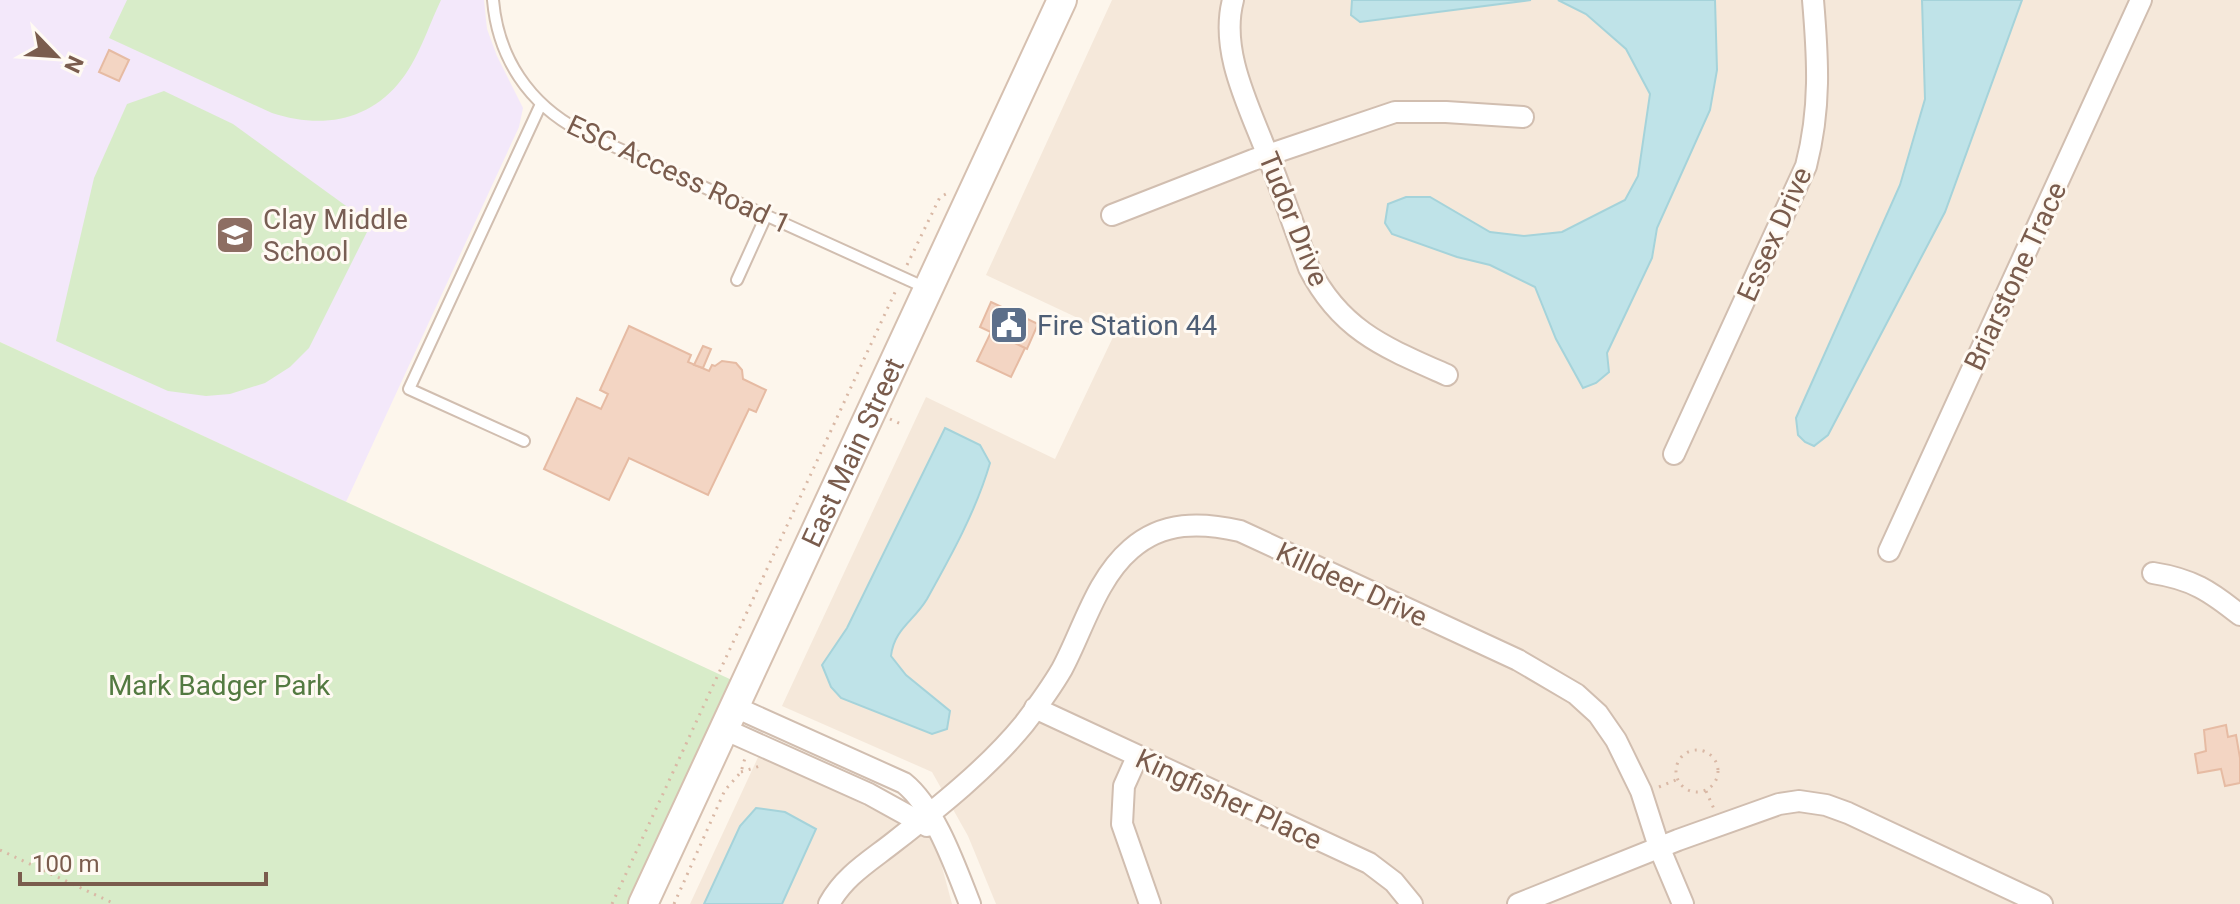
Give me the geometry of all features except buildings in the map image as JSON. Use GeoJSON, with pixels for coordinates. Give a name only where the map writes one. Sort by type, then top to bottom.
{"type":"FeatureCollection","features":[{"type":"Feature","properties":{"kind":"main road","name":"East Main Street"},"geometry":{"type":"LineString","coordinates":[[643,904],[1062,0]]}},
{"type":"Feature","properties":{"kind":"street","name":"Tudor Drive"},"geometry":{"type":"LineString","coordinates":[[1233,0],[1229,14],[1231,51],[1309,268],[1330,304],[1351,325],[1383,347],[1447,375]]}},
{"type":"Feature","properties":{"kind":"street","name":"Essex Drive"},"geometry":{"type":"LineString","coordinates":[[1674,454],[1806,166],[1815,129],[1819,81],[1813,0]]}},
{"type":"Feature","properties":{"kind":"street","name":"Briarstone Trace"},"geometry":{"type":"LineString","coordinates":[[1889,551],[2141,0]]}},
{"type":"Feature","properties":{"kind":"street"},"geometry":{"type":"LineString","coordinates":[[1112,215],[1395,112],[1523,117]]}},
{"type":"Feature","properties":{"kind":"street","name":"Killdeer Drive"},"geometry":{"type":"LineString","coordinates":[[829,904],[851,874],[982,767],[1022,726],[1061,671],[1114,567],[1133,547],[1175,526],[1197,523],[1240,531],[1518,660],[1576,694],[1598,714],[1616,740],[1641,791],[1659,847],[1683,904]]}},
{"type":"Feature","properties":{"kind":"street"},"geometry":{"type":"LineString","coordinates":[[2153,573],[2188,579],[2240,615]]}},
{"type":"Feature","properties":{"kind":"street","name":"Kingfisher Place"},"geometry":{"type":"LineString","coordinates":[[1035,708],[1369,863],[1394,882],[1412,904]]}},
{"type":"Feature","properties":{"kind":"street"},"geometry":{"type":"LineString","coordinates":[[730,718],[752,742],[869,794],[925,815]]}},
{"type":"Feature","properties":{"kind":"street"},"geometry":{"type":"LineString","coordinates":[[730,718],[904,783],[914,791],[954,863],[970,904]]}},
{"type":"Feature","properties":{"kind":"street"},"geometry":{"type":"LineString","coordinates":[[1137,757],[1124,786],[1122,824],[1150,904]]}},
{"type":"Feature","properties":{"kind":"street"},"geometry":{"type":"LineString","coordinates":[[1518,904],[1754,812],[1799,801],[1826,805],[1848,813],[2042,904]]}},
{"type":"Feature","properties":{"kind":"lane","name":"ESC Access Road 1"},"geometry":{"type":"LineString","coordinates":[[493,0],[497,29],[515,73],[541,104],[580,131],[928,289]]}},
{"type":"Feature","properties":{"kind":"lane"},"geometry":{"type":"LineString","coordinates":[[524,441],[409,389],[541,104]]}},
{"type":"Feature","properties":{"kind":"lane"},"geometry":{"type":"LineString","coordinates":[[737,280],[766,216]]}},
{"type":"Feature","properties":{"kind":"path"},"geometry":{"type":"LineString","coordinates":[[612,904],[889,304]]}},
{"type":"Feature","properties":{"kind":"path"},"geometry":{"type":"LineString","coordinates":[[888,418],[901,424]]}},
{"type":"Feature","properties":{"kind":"path"},"geometry":{"type":"LineString","coordinates":[[674,904],[725,790],[741,772],[752,742]]}},
{"type":"Feature","properties":{"kind":"path"},"geometry":{"type":"LineString","coordinates":[[1692,751],[1704,751],[1714,758],[1718,770],[1716,782],[1706,791],[1687,790],[1678,779],[1676,768],[1682,757],[1692,751]]}},
{"type":"Feature","properties":{"kind":"path"},"geometry":{"type":"LineString","coordinates":[[1658,788],[1678,779]]}},
{"type":"Feature","properties":{"kind":"path"},"geometry":{"type":"LineString","coordinates":[[1706,791],[1714,810]]}},
{"type":"Feature","properties":{"kind":"path"},"geometry":{"type":"LineString","coordinates":[[0,850],[115,904]]}},
{"type":"Feature","properties":{"kind":"shaded area","name":"Clay Middle School"},"geometry":{"type":"Polygon","coordinates":[[[0,0],[484,0],[487,29],[523,108],[519,127],[346,502],[0,342],[0,0]]]}},
{"type":"Feature","properties":{"kind":"shaded area"},"geometry":{"type":"Polygon","coordinates":[[[1112,0],[2240,0],[2240,904],[996,904],[968,836],[932,772],[782,706],[926,397],[1055,459],[1114,335],[986,275],[1112,0]]]}},
{"type":"Feature","properties":{"kind":"shaded area"},"geometry":{"type":"Polygon","coordinates":[[[760,753],[935,841],[952,904],[690,904],[760,753]]]}},
{"type":"Feature","properties":{"kind":"green space"},"geometry":{"type":"Polygon","coordinates":[[[127,0],[441,0],[417,54],[398,84],[371,107],[340,119],[323,121],[272,113],[109,38],[127,0]]]}},
{"type":"Feature","properties":{"kind":"green space"},"geometry":{"type":"Polygon","coordinates":[[[164,91],[233,124],[371,224],[309,348],[290,367],[265,383],[230,394],[206,396],[168,391],[56,341],[94,178],[127,104],[164,91]]]}},
{"type":"Feature","properties":{"kind":"green space","name":"Mark Badger Park"},"geometry":{"type":"Polygon","coordinates":[[[0,342],[734,681],[631,904],[0,904],[0,342]]]}},
{"type":"Feature","properties":{"kind":"water"},"geometry":{"type":"Polygon","coordinates":[[[1352,0],[1531,0],[1360,22],[1351,15],[1352,0]]]}},
{"type":"Feature","properties":{"kind":"water"},"geometry":{"type":"Polygon","coordinates":[[[1558,0],[1715,0],[1717,70],[1710,110],[1657,228],[1652,258],[1607,353],[1609,372],[1596,383],[1583,388],[1556,339],[1535,287],[1490,265],[1392,234],[1385,223],[1388,204],[1406,197],[1430,197],[1490,232],[1524,236],[1562,232],[1625,200],[1638,176],[1650,94],[1626,49],[1586,14],[1558,0]]]}},
{"type":"Feature","properties":{"kind":"water"},"geometry":{"type":"Polygon","coordinates":[[[1922,0],[2022,0],[1945,212],[1828,435],[1814,446],[1798,435],[1796,418],[1900,185],[1925,99],[1922,0]]]}},
{"type":"Feature","properties":{"kind":"water"},"geometry":{"type":"Polygon","coordinates":[[[945,428],[980,445],[990,463],[970,516],[945,566],[922,607],[900,632],[891,656],[906,675],[950,711],[947,729],[932,734],[841,698],[831,687],[822,665],[847,628],[945,428]]]}},
{"type":"Feature","properties":{"kind":"water"},"geometry":{"type":"Polygon","coordinates":[[[756,808],[785,812],[816,829],[782,904],[704,904],[740,826],[756,808]]]}},
{"type":"Feature","properties":{"kind":"place","name":"Clay Middle School"},"geometry":{"type":"Point","coordinates":[235,235]}},
{"type":"Feature","properties":{"kind":"place","name":"Fire Station 44"},"geometry":{"type":"Point","coordinates":[1009,325]}}]}
